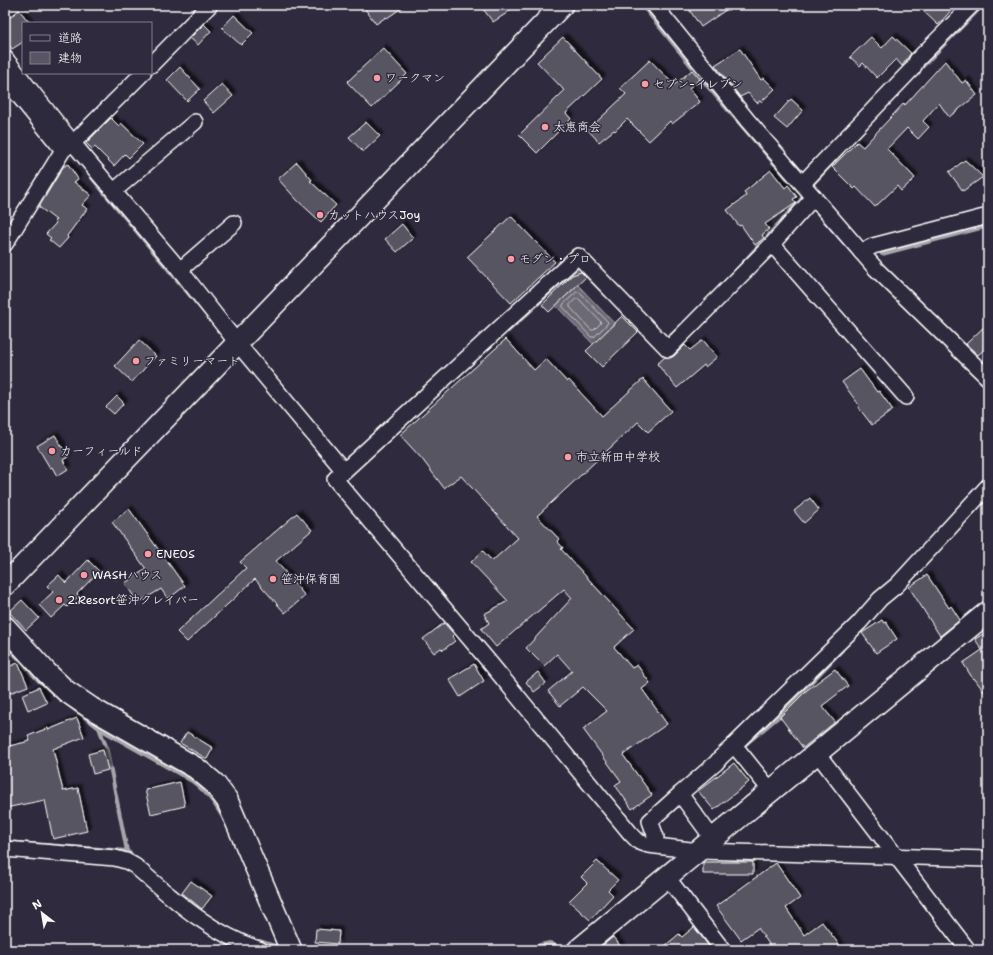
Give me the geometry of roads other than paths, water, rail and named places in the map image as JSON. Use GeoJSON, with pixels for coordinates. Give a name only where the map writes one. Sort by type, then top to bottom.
{"type":"FeatureCollection","features":[{"type":"Feature","properties":{"kind":"street"},"geometry":{"type":"LineString","coordinates":[[152,64],[210,5]]}},
{"type":"Feature","properties":{"kind":"street"},"geometry":{"type":"LineString","coordinates":[[5,585],[562,5]]}},
{"type":"Feature","properties":{"kind":"street"},"geometry":{"type":"LineString","coordinates":[[654,5],[748,121],[876,269],[988,378]]}},
{"type":"Feature","properties":{"kind":"street"},"geometry":{"type":"LineString","coordinates":[[803,183],[913,68],[917,60],[972,5]]}},
{"type":"Feature","properties":{"kind":"street"},"geometry":{"type":"LineString","coordinates":[[5,58],[67,146]]}},
{"type":"Feature","properties":{"kind":"street"},"geometry":{"type":"LineString","coordinates":[[5,244],[67,146],[142,74]]}},
{"type":"Feature","properties":{"kind":"street"},"geometry":{"type":"LineString","coordinates":[[5,79],[67,146],[114,191],[180,270],[238,344],[348,467]]}},
{"type":"Feature","properties":{"kind":"street"},"geometry":{"type":"LineString","coordinates":[[114,191],[195,122]]}},
{"type":"Feature","properties":{"kind":"street"},"geometry":{"type":"LineString","coordinates":[[814,197],[772,244],[668,349],[578,256],[335,479],[639,842],[655,841],[896,855],[988,858]]}},
{"type":"Feature","properties":{"kind":"street"},"geometry":{"type":"LineString","coordinates":[[861,252],[873,246],[988,216]]}},
{"type":"Feature","properties":{"kind":"street"},"geometry":{"type":"LineString","coordinates":[[180,270],[234,223]]}},
{"type":"Feature","properties":{"kind":"street"},"geometry":{"type":"LineString","coordinates":[[772,244],[906,397]]}},
{"type":"Feature","properties":{"kind":"street"},"geometry":{"type":"LineString","coordinates":[[655,841],[650,821],[683,798],[721,756],[897,585],[988,486]]}},
{"type":"Feature","properties":{"kind":"street"},"geometry":{"type":"LineString","coordinates":[[578,950],[771,791],[820,757],[988,612]]}},
{"type":"Feature","properties":{"kind":"street"},"geometry":{"type":"LineString","coordinates":[[5,627],[47,673],[66,691],[91,708],[196,768],[214,783],[228,800],[292,950]]}},
{"type":"Feature","properties":{"kind":"street"},"geometry":{"type":"LineString","coordinates":[[734,745],[771,791]]}},
{"type":"Feature","properties":{"kind":"street"},"geometry":{"type":"LineString","coordinates":[[820,757],[968,950]]}},
{"type":"Feature","properties":{"kind":"street"},"geometry":{"type":"LineString","coordinates":[[683,798],[706,845]]}},
{"type":"Feature","properties":{"kind":"street"},"geometry":{"type":"LineString","coordinates":[[5,849],[126,860],[192,915],[228,937],[261,950]]}},
{"type":"Feature","properties":{"kind":"street"},"geometry":{"type":"LineString","coordinates":[[667,877],[723,950]]}},
{"type":"Feature","properties":{"kind":"water"},"geometry":{"type":"Polygon","coordinates":[[[578,285],[614,323],[593,344],[556,306],[578,285]]]}},
{"type":"Feature","properties":{"kind":"waterway"},"geometry":{"type":"LineString","coordinates":[[642,5],[709,88],[804,198]]}},
{"type":"Feature","properties":{"kind":"waterway"},"geometry":{"type":"LineString","coordinates":[[919,70],[983,5]]}},
{"type":"Feature","properties":{"kind":"waterway"},"geometry":{"type":"LineString","coordinates":[[5,46],[13,57]]}},
{"type":"Feature","properties":{"kind":"waterway"},"geometry":{"type":"LineString","coordinates":[[812,185],[842,153]]}},
{"type":"Feature","properties":{"kind":"waterway"},"geometry":{"type":"LineString","coordinates":[[92,178],[208,317]]}},
{"type":"Feature","properties":{"kind":"waterway"},"geometry":{"type":"LineString","coordinates":[[731,276],[803,197]]}},
{"type":"Feature","properties":{"kind":"waterway"},"geometry":{"type":"LineString","coordinates":[[814,209],[852,252]]}},
{"type":"Feature","properties":{"kind":"waterway"},"geometry":{"type":"LineString","coordinates":[[882,254],[988,226]]}},
{"type":"Feature","properties":{"kind":"waterway"},"geometry":{"type":"LineString","coordinates":[[508,331],[574,271],[583,272],[606,295]]}},
{"type":"Feature","properties":{"kind":"waterway"},"geometry":{"type":"LineString","coordinates":[[664,342],[680,327]]}},
{"type":"Feature","properties":{"kind":"waterway"},"geometry":{"type":"LineString","coordinates":[[5,644],[39,681],[99,728],[106,746],[127,851],[138,860]]}},
{"type":"Feature","properties":{"kind":"waterway"},"geometry":{"type":"LineString","coordinates":[[746,744],[777,718],[842,650]]}},
{"type":"Feature","properties":{"kind":"waterway"},"geometry":{"type":"LineString","coordinates":[[100,729],[192,781],[212,800],[226,823]]}},
{"type":"Feature","properties":{"kind":"waterway"},"geometry":{"type":"LineString","coordinates":[[642,835],[646,832]]}},
{"type":"Feature","properties":{"kind":"waterway"},"geometry":{"type":"LineString","coordinates":[[5,842],[127,851]]}},
{"type":"Feature","properties":{"kind":"waterway"},"geometry":{"type":"LineString","coordinates":[[174,890],[203,913]]}},
{"type":"Feature","properties":{"kind":"waterway"},"geometry":{"type":"LineString","coordinates":[[259,941],[281,948]]}},
{"type":"Feature","properties":{"kind":"waterway"},"geometry":{"type":"LineString","coordinates":[[530,950],[540,945],[550,943],[563,950]]}},
{"type":"Feature","properties":{"kind":"place","name":"ワークマン"},"geometry":{"type":"Point","coordinates":[377,78]}},
{"type":"Feature","properties":{"kind":"place","name":"セブン-イレブン"},"geometry":{"type":"Point","coordinates":[645,84]}},
{"type":"Feature","properties":{"kind":"place","name":"太恵商会"},"geometry":{"type":"Point","coordinates":[545,127]}},
{"type":"Feature","properties":{"kind":"place","name":"カットハウスJoy"},"geometry":{"type":"Point","coordinates":[320,215]}},
{"type":"Feature","properties":{"kind":"place","name":"モダン・プロ"},"geometry":{"type":"Point","coordinates":[511,259]}},
{"type":"Feature","properties":{"kind":"place","name":"ファミリーマート"},"geometry":{"type":"Point","coordinates":[136,361]}},
{"type":"Feature","properties":{"kind":"place","name":"カーフィールド"},"geometry":{"type":"Point","coordinates":[52,451]}},
{"type":"Feature","properties":{"kind":"place","name":"市立新田中学校"},"geometry":{"type":"Point","coordinates":[568,457]}},
{"type":"Feature","properties":{"kind":"place","name":"ENEOS"},"geometry":{"type":"Point","coordinates":[148,554]}},
{"type":"Feature","properties":{"kind":"place","name":"WASHハウス"},"geometry":{"type":"Point","coordinates":[84,575]}},
{"type":"Feature","properties":{"kind":"place","name":"笹沖保育園"},"geometry":{"type":"Point","coordinates":[273,579]}},
{"type":"Feature","properties":{"kind":"place","name":"2.Resort笹沖クレイバー"},"geometry":{"type":"Point","coordinates":[59,600]}}]}
